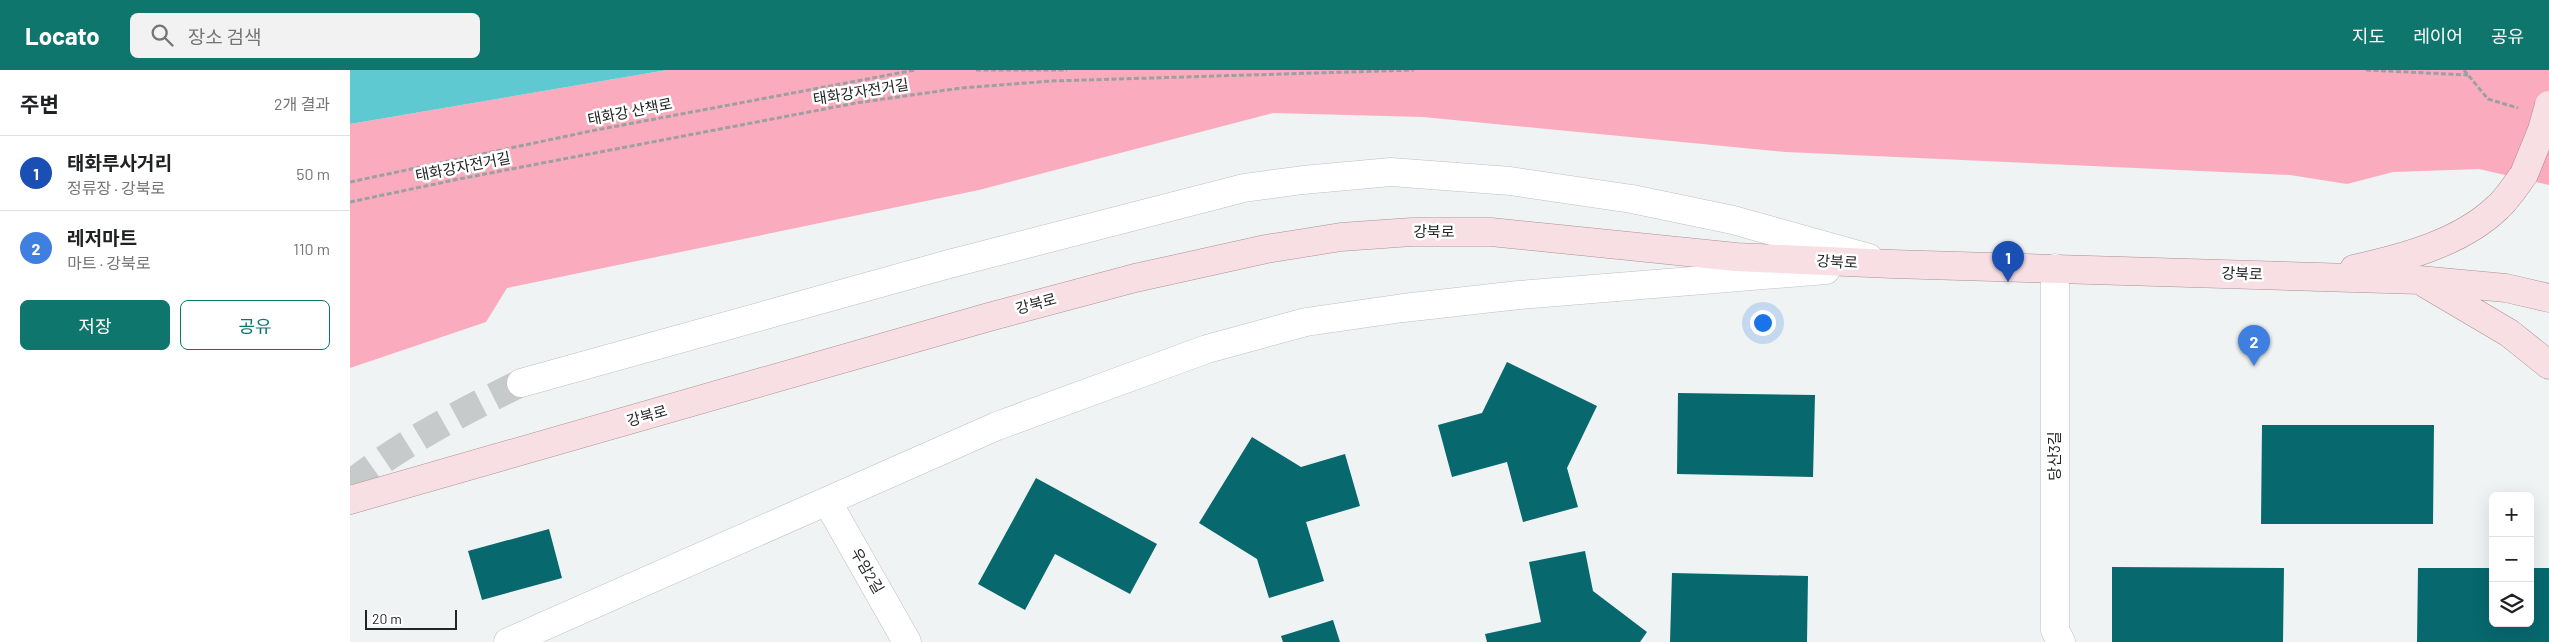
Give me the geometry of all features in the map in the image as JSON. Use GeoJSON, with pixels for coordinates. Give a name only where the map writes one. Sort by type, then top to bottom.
{"type":"FeatureCollection","features":[{"type":"Feature","properties":{"kind":"main road"},"geometry":{"type":"LineString","coordinates":[[2321,277],[2406,255],[2470,228],[2499,207],[2524,174],[2542,130],[2549,105]]}},
{"type":"Feature","properties":{"kind":"main road","name":"강북로"},"geometry":{"type":"LineString","coordinates":[[350,500],[990,317],[1135,278],[1266,248],[1341,237],[1412,232],[1491,232],[1736,258],[2418,280],[2506,288],[2549,298]]}},
{"type":"Feature","properties":{"kind":"main road"},"geometry":{"type":"LineString","coordinates":[[2418,280],[2510,334],[2549,364]]}},
{"type":"Feature","properties":{"kind":"street"},"geometry":{"type":"LineString","coordinates":[[521,383],[949,264],[1244,188],[1381,173],[1510,181],[1632,199],[1733,220],[1892,264]]}},
{"type":"Feature","properties":{"kind":"street"},"geometry":{"type":"LineString","coordinates":[[508,642],[997,426],[1207,349],[1306,322],[1403,308],[1519,295],[1892,264]]}},
{"type":"Feature","properties":{"kind":"street","name":"당산3길"},"geometry":{"type":"LineString","coordinates":[[2055,268],[2055,630],[2061,642]]}},
{"type":"Feature","properties":{"kind":"street","name":"우암2길"},"geometry":{"type":"LineString","coordinates":[[826,501],[907,642]]}},
{"type":"Feature","properties":{"kind":"path","name":"태화강 산책로"},"geometry":{"type":"LineString","coordinates":[[350,182],[591,131],[915,70]]}},
{"type":"Feature","properties":{"kind":"path"},"geometry":{"type":"LineString","coordinates":[[976,70],[1067,70]]}},
{"type":"Feature","properties":{"kind":"path","name":"태화강자전거길"},"geometry":{"type":"LineString","coordinates":[[350,202],[458,179],[856,103],[962,88],[1052,81],[1414,70]]}},
{"type":"Feature","properties":{"kind":"path"},"geometry":{"type":"LineString","coordinates":[[2366,70],[2468,75]]}},
{"type":"Feature","properties":{"kind":"path"},"geometry":{"type":"LineString","coordinates":[[2464,70],[2488,99]]}},
{"type":"Feature","properties":{"kind":"shaded area"},"geometry":{"type":"Polygon","coordinates":[[[667,70],[2549,70],[2549,185],[2479,169],[2393,172],[2347,184],[2290,175],[1786,152],[1423,117],[1273,113],[979,190],[507,288],[486,322],[350,368],[350,124],[667,70]]]}},
{"type":"Feature","properties":{"kind":"water"},"geometry":{"type":"Polygon","coordinates":[[[350,70],[667,70],[350,124],[350,70]]]}},
{"type":"Feature","properties":{"kind":"building"},"geometry":{"type":"Polygon","coordinates":[[[1507,362],[1597,406],[1567,468],[1578,507],[1523,522],[1507,462],[1452,477],[1438,425],[1482,413],[1507,362]]]}},
{"type":"Feature","properties":{"kind":"building"},"geometry":{"type":"Polygon","coordinates":[[[1678,393],[1815,395],[1813,477],[1677,474],[1678,393]]]}},
{"type":"Feature","properties":{"kind":"building"},"geometry":{"type":"Polygon","coordinates":[[[2262,425],[2434,425],[2433,524],[2261,524],[2262,425]]]}},
{"type":"Feature","properties":{"kind":"building"},"geometry":{"type":"Polygon","coordinates":[[[1252,437],[1301,467],[1345,454],[1360,506],[1306,522],[1324,581],[1269,598],[1257,559],[1199,523],[1252,437]]]}},
{"type":"Feature","properties":{"kind":"building"},"geometry":{"type":"Polygon","coordinates":[[[1036,478],[1157,544],[1130,594],[1055,554],[1025,610],[978,584],[1036,478]]]}},
{"type":"Feature","properties":{"kind":"building"},"geometry":{"type":"Polygon","coordinates":[[[549,529],[562,578],[482,600],[468,551],[549,529]]]}},
{"type":"Feature","properties":{"kind":"building"},"geometry":{"type":"Polygon","coordinates":[[[1585,551],[1593,591],[1647,632],[1640,642],[1487,642],[1485,634],[1541,622],[1529,562],[1585,551]]]}},
{"type":"Feature","properties":{"kind":"building"},"geometry":{"type":"Polygon","coordinates":[[[2112,567],[2284,568],[2283,642],[2112,642],[2112,567]]]}},
{"type":"Feature","properties":{"kind":"building"},"geometry":{"type":"Polygon","coordinates":[[[2418,568],[2489,568],[2489,627],[2534,627],[2534,568],[2549,568],[2549,642],[2417,642],[2418,568]]]}},
{"type":"Feature","properties":{"kind":"building"},"geometry":{"type":"Polygon","coordinates":[[[1672,573],[1808,576],[1807,642],[1670,642],[1672,573]]]}},
{"type":"Feature","properties":{"kind":"building"},"geometry":{"type":"Polygon","coordinates":[[[1333,620],[1340,642],[1283,642],[1281,636],[1333,620]]]}},
{"type":"Feature","properties":{"kind":"tunnel"},"geometry":{"type":"LineString","coordinates":[[350,484],[391,455],[433,429],[521,383]]}},
{"type":"Feature","properties":{"kind":"place","name":"태화루사거리"},"geometry":{"type":"Point","coordinates":[2008,282]}},
{"type":"Feature","properties":{"kind":"place","name":"레저마트"},"geometry":{"type":"Point","coordinates":[2254,366]}}]}
